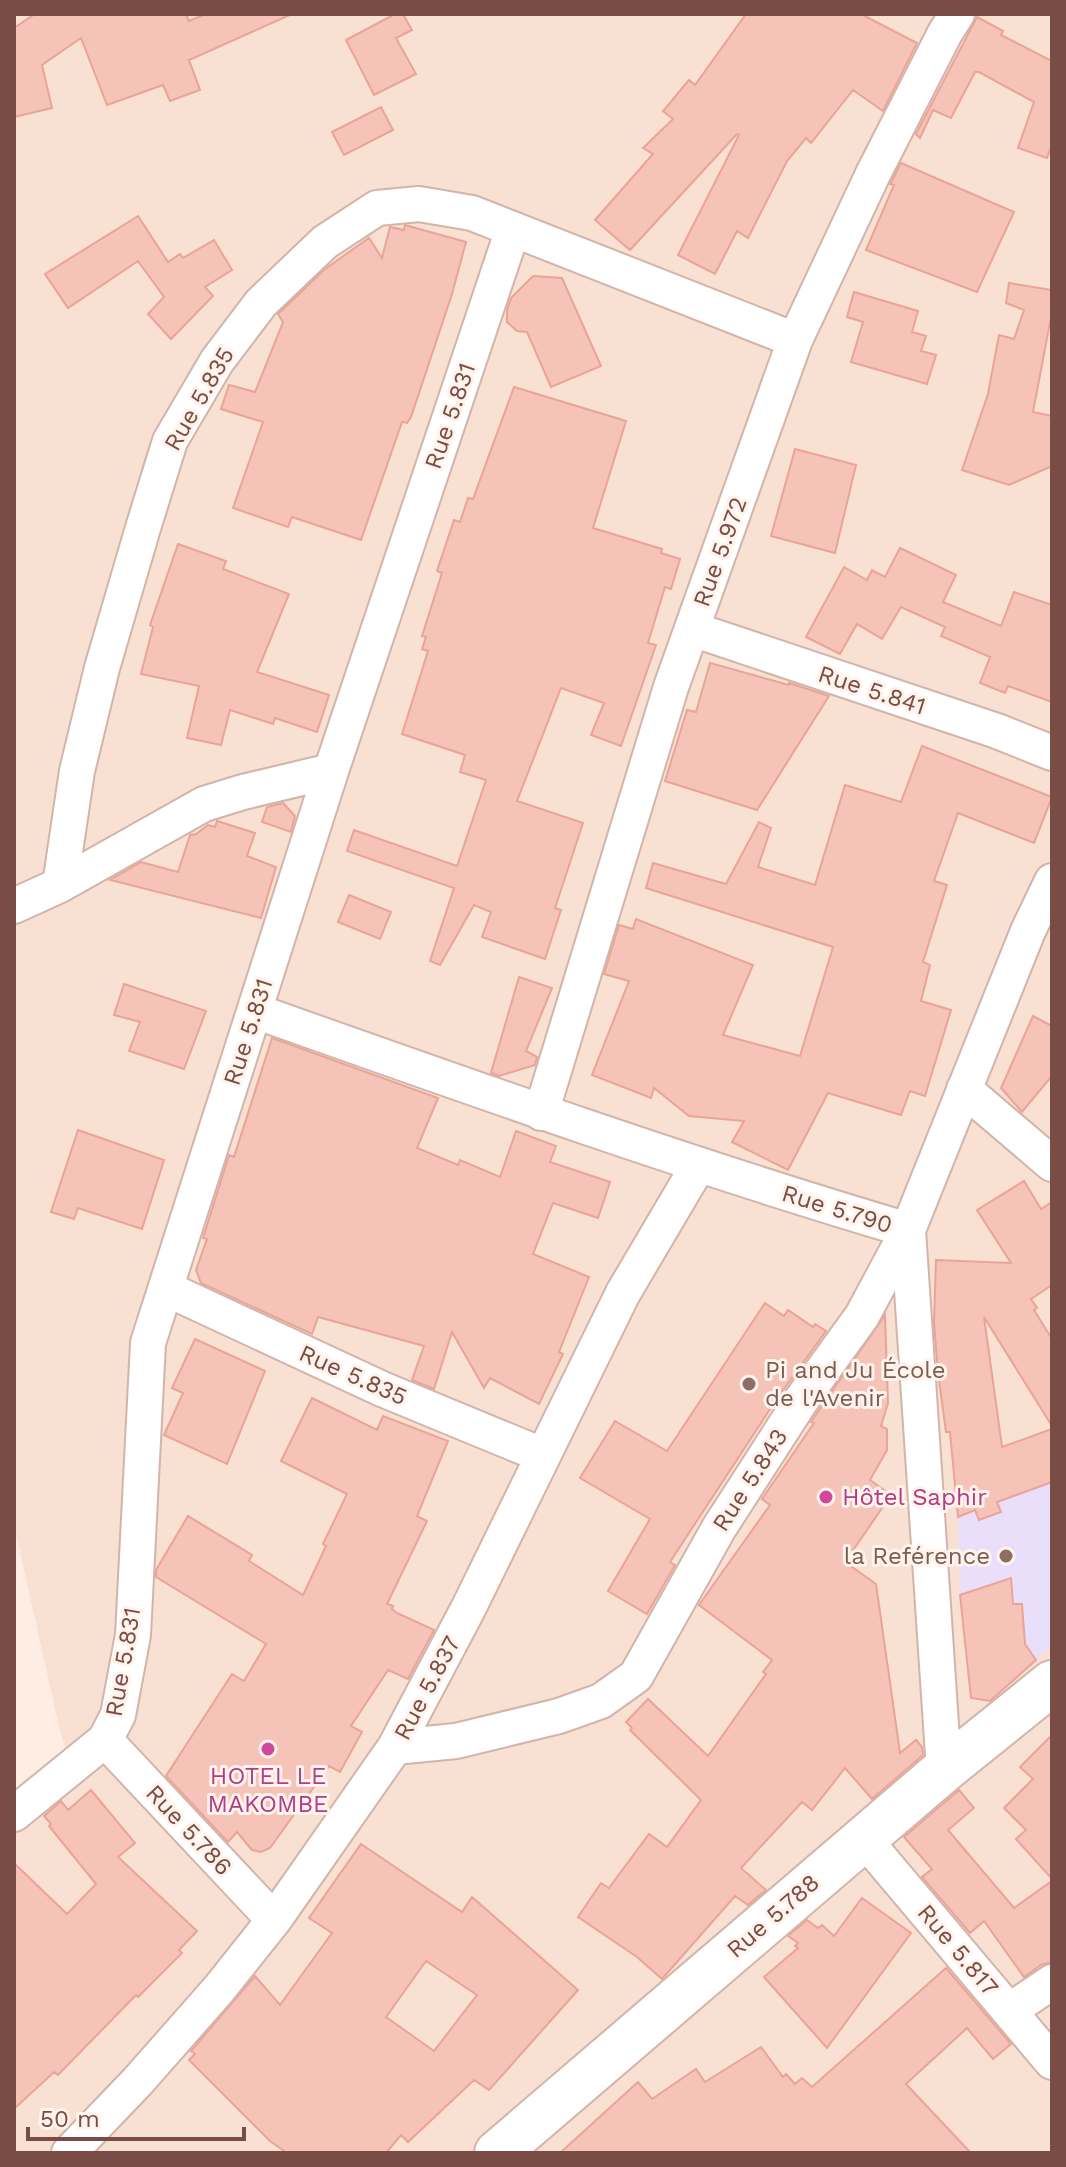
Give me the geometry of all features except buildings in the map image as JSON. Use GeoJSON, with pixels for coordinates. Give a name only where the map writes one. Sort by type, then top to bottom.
{"type":"FeatureCollection","features":[{"type":"Feature","properties":{"kind":"street","name":"Rue 5.972"},"geometry":{"type":"LineString","coordinates":[[541,1113],[671,687],[795,340],[880,160],[957,14]]}},
{"type":"Feature","properties":{"kind":"street","name":"Rue 5.835"},"geometry":{"type":"LineString","coordinates":[[60,885],[77,771],[102,668],[170,441],[217,361],[271,293],[325,242],[377,208],[419,204],[472,213],[795,340]]}},
{"type":"Feature","properties":{"kind":"street","name":"Rue 5.831"},"geometry":{"type":"LineString","coordinates":[[14,1814],[105,1740],[118,1715],[133,1635],[148,1343],[331,771],[513,229]]}},
{"type":"Feature","properties":{"kind":"street","name":"Rue 5.841"},"geometry":{"type":"LineString","coordinates":[[692,629],[997,731],[1052,753]]}},
{"type":"Feature","properties":{"kind":"street"},"geometry":{"type":"LineString","coordinates":[[14,906],[60,885],[204,804],[331,771]]}},
{"type":"Feature","properties":{"kind":"street","name":"Rue 5.843"},"geometry":{"type":"LineString","coordinates":[[395,1747],[456,1741],[559,1716],[601,1701],[636,1676],[719,1528],[802,1399],[862,1316],[908,1230],[1028,931],[1052,881]]}},
{"type":"Feature","properties":{"kind":"street","name":"Rue 5.790"},"geometry":{"type":"LineString","coordinates":[[255,1011],[698,1166],[908,1230],[944,1770]]}},
{"type":"Feature","properties":{"kind":"street"},"geometry":{"type":"LineString","coordinates":[[964,1089],[1052,1164]]}},
{"type":"Feature","properties":{"kind":"street","name":"Rue 5.837"},"geometry":{"type":"LineString","coordinates":[[69,2153],[158,2058],[274,1920],[395,1747],[469,1607],[623,1293],[698,1166]]}},
{"type":"Feature","properties":{"kind":"street","name":"Rue 5.835"},"geometry":{"type":"LineString","coordinates":[[167,1289],[382,1389],[542,1455]]}},
{"type":"Feature","properties":{"kind":"street","name":"Rue 5.788"},"geometry":{"type":"LineString","coordinates":[[497,2153],[944,1770],[1052,1683]]}},
{"type":"Feature","properties":{"kind":"street","name":"Rue 5.786"},"geometry":{"type":"LineString","coordinates":[[105,1740],[274,1920]]}},
{"type":"Feature","properties":{"kind":"street","name":"Rue 5.817"},"geometry":{"type":"LineString","coordinates":[[864,1839],[1052,2062]]}},
{"type":"Feature","properties":{"kind":"street"},"geometry":{"type":"LineString","coordinates":[[1009,2011],[1052,1982]]}},
{"type":"Feature","properties":{"kind":"shaded area"},"geometry":{"type":"Polygon","coordinates":[[[14,14],[1052,14],[1052,2153],[14,2153],[14,1792],[66,1750],[14,1525],[14,14]]]}},
{"type":"Feature","properties":{"kind":"shaded area","name":"la Reférence"},"geometry":{"type":"Polygon","coordinates":[[[1052,1429],[1052,1645],[992,1701],[971,1698],[960,1595],[953,1465],[1052,1429]]]}},
{"type":"Feature","properties":{"kind":"place","name":"Pi and Ju École de l'Avenir"},"geometry":{"type":"Point","coordinates":[749,1384]}},
{"type":"Feature","properties":{"kind":"place","name":"Hôtel Saphir"},"geometry":{"type":"Point","coordinates":[826,1497]}},
{"type":"Feature","properties":{"kind":"place","name":"la Reférence"},"geometry":{"type":"Point","coordinates":[1006,1556]}},
{"type":"Feature","properties":{"kind":"place","name":"HOTEL LE MAKOMBE"},"geometry":{"type":"Point","coordinates":[268,1749]}}]}
